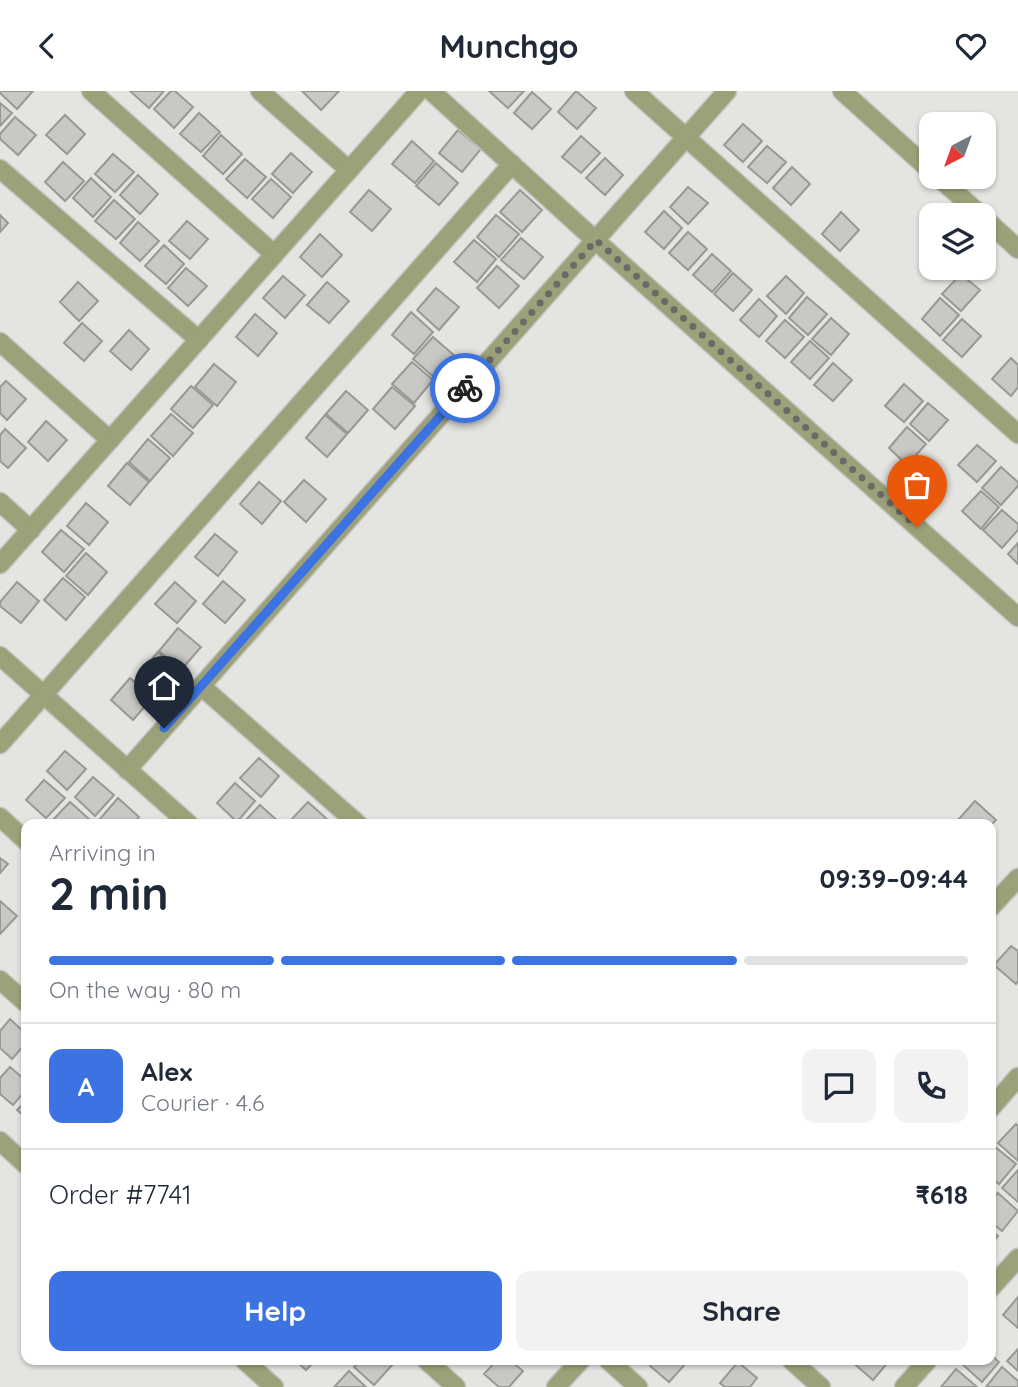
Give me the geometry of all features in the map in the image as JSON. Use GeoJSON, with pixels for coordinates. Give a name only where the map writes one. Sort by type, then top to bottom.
{"type":"FeatureCollection","features":[{"type":"Feature","properties":{"kind":"street"},"geometry":{"type":"LineString","coordinates":[[91,91],[274,254]]}},
{"type":"Feature","properties":{"kind":"street"},"geometry":{"type":"LineString","coordinates":[[260,91],[349,170]]}},
{"type":"Feature","properties":{"kind":"street"},"geometry":{"type":"LineString","coordinates":[[0,564],[419,91]]}},
{"type":"Feature","properties":{"kind":"street"},"geometry":{"type":"LineString","coordinates":[[431,91],[1018,617]]}},
{"type":"Feature","properties":{"kind":"street"},"geometry":{"type":"LineString","coordinates":[[634,91],[1018,434]]}},
{"type":"Feature","properties":{"kind":"street"},"geometry":{"type":"LineString","coordinates":[[127,770],[727,91]]}},
{"type":"Feature","properties":{"kind":"street"},"geometry":{"type":"LineString","coordinates":[[842,91],[919,160]]}},
{"type":"Feature","properties":{"kind":"street"},"geometry":{"type":"LineString","coordinates":[[0,744],[512,164]]}},
{"type":"Feature","properties":{"kind":"street"},"geometry":{"type":"LineString","coordinates":[[0,169],[199,339]]}},
{"type":"Feature","properties":{"kind":"street"},"geometry":{"type":"LineString","coordinates":[[952,189],[967,203]]}},
{"type":"Feature","properties":{"kind":"street"},"geometry":{"type":"LineString","coordinates":[[996,229],[1018,249]]}},
{"type":"Feature","properties":{"kind":"street"},"geometry":{"type":"LineString","coordinates":[[0,342],[110,440]]}},
{"type":"Feature","properties":{"kind":"street"},"geometry":{"type":"LineString","coordinates":[[0,502],[31,530]]}},
{"type":"Feature","properties":{"kind":"street"},"geometry":{"type":"LineString","coordinates":[[0,656],[183,819]]}},
{"type":"Feature","properties":{"kind":"street"},"geometry":{"type":"LineString","coordinates":[[201,686],[352,819]]}},
{"type":"Feature","properties":{"kind":"street"},"geometry":{"type":"LineString","coordinates":[[0,817],[21,836]]}},
{"type":"Feature","properties":{"kind":"street"},"geometry":{"type":"LineString","coordinates":[[996,902],[1018,878]]}},
{"type":"Feature","properties":{"kind":"street"},"geometry":{"type":"LineString","coordinates":[[0,980],[21,999]]}},
{"type":"Feature","properties":{"kind":"street"},"geometry":{"type":"LineString","coordinates":[[996,1102],[1018,1077]]}},
{"type":"Feature","properties":{"kind":"street"},"geometry":{"type":"LineString","coordinates":[[0,1141],[21,1160]]}},
{"type":"Feature","properties":{"kind":"street"},"geometry":{"type":"LineString","coordinates":[[996,1282],[1018,1258]]}},
{"type":"Feature","properties":{"kind":"street"},"geometry":{"type":"LineString","coordinates":[[250,1365],[274,1387]]}},
{"type":"Feature","properties":{"kind":"street"},"geometry":{"type":"LineString","coordinates":[[432,1365],[456,1387]]}},
{"type":"Feature","properties":{"kind":"street"},"geometry":{"type":"LineString","coordinates":[[556,1387],[576,1365]]}},
{"type":"Feature","properties":{"kind":"street"},"geometry":{"type":"LineString","coordinates":[[614,1365],[638,1387]]}},
{"type":"Feature","properties":{"kind":"street"},"geometry":{"type":"LineString","coordinates":[[797,1365],[821,1387]]}},
{"type":"Feature","properties":{"kind":"street"},"geometry":{"type":"LineString","coordinates":[[904,1387],[924,1365]]}},
{"type":"Feature","properties":{"kind":"building"},"geometry":{"type":"Polygon","coordinates":[[[0,91],[33,91],[17,109],[0,91]]]}},
{"type":"Feature","properties":{"kind":"building"},"geometry":{"type":"Polygon","coordinates":[[[130,91],[164,91],[149,108],[130,91]]]}},
{"type":"Feature","properties":{"kind":"building"},"geometry":{"type":"Polygon","coordinates":[[[171,91],[175,91],[193,107],[174,128],[154,109],[171,91]]]}},
{"type":"Feature","properties":{"kind":"building"},"geometry":{"type":"Polygon","coordinates":[[[302,91],[339,91],[321,110],[302,91]]]}},
{"type":"Feature","properties":{"kind":"building"},"geometry":{"type":"Polygon","coordinates":[[[489,91],[524,91],[508,108],[489,91]]]}},
{"type":"Feature","properties":{"kind":"building"},"geometry":{"type":"Polygon","coordinates":[[[576,91],[596,108],[577,129],[558,112],[576,91]]]}},
{"type":"Feature","properties":{"kind":"building"},"geometry":{"type":"Polygon","coordinates":[[[532,92],[551,109],[532,129],[514,113],[532,92]]]}},
{"type":"Feature","properties":{"kind":"building"},"geometry":{"type":"Polygon","coordinates":[[[0,103],[12,113],[0,126],[0,103]]]}},
{"type":"Feature","properties":{"kind":"building"},"geometry":{"type":"Polygon","coordinates":[[[199,113],[220,132],[201,152],[180,134],[199,113]]]}},
{"type":"Feature","properties":{"kind":"building"},"geometry":{"type":"Polygon","coordinates":[[[65,115],[85,134],[67,154],[46,135],[65,115]]]}},
{"type":"Feature","properties":{"kind":"building"},"geometry":{"type":"Polygon","coordinates":[[[15,117],[36,135],[18,155],[0,139],[0,134],[15,117]]]}},
{"type":"Feature","properties":{"kind":"building"},"geometry":{"type":"Polygon","coordinates":[[[743,124],[762,141],[743,162],[724,145],[743,124]]]}},
{"type":"Feature","properties":{"kind":"building"},"geometry":{"type":"Polygon","coordinates":[[[458,130],[481,149],[462,172],[439,153],[458,130]]]}},
{"type":"Feature","properties":{"kind":"building"},"geometry":{"type":"Polygon","coordinates":[[[221,135],[242,154],[223,174],[203,156],[221,135]]]}},
{"type":"Feature","properties":{"kind":"building"},"geometry":{"type":"Polygon","coordinates":[[[581,136],[600,153],[581,173],[562,157],[581,136]]]}},
{"type":"Feature","properties":{"kind":"building"},"geometry":{"type":"Polygon","coordinates":[[[412,141],[434,161],[415,183],[392,164],[412,141]]]}},
{"type":"Feature","properties":{"kind":"building"},"geometry":{"type":"Polygon","coordinates":[[[767,146],[786,162],[767,183],[748,167],[767,146]]]}},
{"type":"Feature","properties":{"kind":"building"},"geometry":{"type":"Polygon","coordinates":[[[291,153],[312,172],[293,193],[272,174],[291,153]]]}},
{"type":"Feature","properties":{"kind":"building"},"geometry":{"type":"Polygon","coordinates":[[[113,154],[134,172],[115,192],[95,174],[113,154]]]}},
{"type":"Feature","properties":{"kind":"building"},"geometry":{"type":"Polygon","coordinates":[[[605,158],[623,175],[605,195],[586,178],[605,158]]]}},
{"type":"Feature","properties":{"kind":"building"},"geometry":{"type":"Polygon","coordinates":[[[245,159],[266,177],[247,198],[226,179],[245,159]]]}},
{"type":"Feature","properties":{"kind":"building"},"geometry":{"type":"Polygon","coordinates":[[[63,162],[84,181],[65,201],[45,182],[63,162]]]}},
{"type":"Feature","properties":{"kind":"building"},"geometry":{"type":"Polygon","coordinates":[[[436,163],[458,183],[439,205],[416,186],[436,163]]]}},
{"type":"Feature","properties":{"kind":"building"},"geometry":{"type":"Polygon","coordinates":[[[792,167],[810,184],[791,205],[773,188],[792,167]]]}},
{"type":"Feature","properties":{"kind":"building"},"geometry":{"type":"Polygon","coordinates":[[[138,175],[158,194],[140,214],[120,195],[138,175]]]}},
{"type":"Feature","properties":{"kind":"building"},"geometry":{"type":"Polygon","coordinates":[[[91,178],[111,197],[93,217],[73,198],[91,178]]]}},
{"type":"Feature","properties":{"kind":"building"},"geometry":{"type":"Polygon","coordinates":[[[271,179],[291,197],[273,218],[252,199],[271,179]]]}},
{"type":"Feature","properties":{"kind":"building"},"geometry":{"type":"Polygon","coordinates":[[[688,187],[708,203],[688,224],[670,207],[688,187]]]}},
{"type":"Feature","properties":{"kind":"building"},"geometry":{"type":"Polygon","coordinates":[[[369,190],[391,209],[372,231],[350,212],[369,190]]]}},
{"type":"Feature","properties":{"kind":"building"},"geometry":{"type":"Polygon","coordinates":[[[520,190],[542,210],[522,232],[500,212],[520,190]]]}},
{"type":"Feature","properties":{"kind":"building"},"geometry":{"type":"Polygon","coordinates":[[[114,200],[135,219],[116,239],[95,221],[114,200]]]}},
{"type":"Feature","properties":{"kind":"building"},"geometry":{"type":"Polygon","coordinates":[[[664,211],[682,228],[664,249],[645,232],[664,211]]]}},
{"type":"Feature","properties":{"kind":"building"},"geometry":{"type":"Polygon","coordinates":[[[841,212],[859,230],[840,251],[822,234],[841,212]]]}},
{"type":"Feature","properties":{"kind":"building"},"geometry":{"type":"Polygon","coordinates":[[[0,215],[8,223],[0,232],[0,215]]]}},
{"type":"Feature","properties":{"kind":"building"},"geometry":{"type":"Polygon","coordinates":[[[496,215],[519,234],[499,257],[477,237],[496,215]]]}},
{"type":"Feature","properties":{"kind":"building"},"geometry":{"type":"Polygon","coordinates":[[[187,221],[208,239],[190,259],[169,241],[187,221]]]}},
{"type":"Feature","properties":{"kind":"building"},"geometry":{"type":"Polygon","coordinates":[[[138,222],[159,241],[140,261],[120,243],[138,222]]]}},
{"type":"Feature","properties":{"kind":"building"},"geometry":{"type":"Polygon","coordinates":[[[688,232],[707,249],[688,270],[669,253],[688,232]]]}},
{"type":"Feature","properties":{"kind":"building"},"geometry":{"type":"Polygon","coordinates":[[[320,234],[342,255],[322,277],[300,257],[320,234]]]}},
{"type":"Feature","properties":{"kind":"building"},"geometry":{"type":"Polygon","coordinates":[[[521,238],[543,257],[524,279],[501,260],[521,238]]]}},
{"type":"Feature","properties":{"kind":"building"},"geometry":{"type":"Polygon","coordinates":[[[474,240],[496,259],[477,282],[454,262],[474,240]]]}},
{"type":"Feature","properties":{"kind":"building"},"geometry":{"type":"Polygon","coordinates":[[[164,245],[184,264],[166,284],[145,266],[164,245]]]}},
{"type":"Feature","properties":{"kind":"building"},"geometry":{"type":"Polygon","coordinates":[[[712,254],[731,271],[712,292],[693,275],[712,254]]]}},
{"type":"Feature","properties":{"kind":"building"},"geometry":{"type":"Polygon","coordinates":[[[497,266],[519,286],[499,308],[477,288],[497,266]]]}},
{"type":"Feature","properties":{"kind":"building"},"geometry":{"type":"Polygon","coordinates":[[[186,268],[207,286],[188,306],[168,288],[186,268]]]}},
{"type":"Feature","properties":{"kind":"building"},"geometry":{"type":"Polygon","coordinates":[[[733,273],[752,290],[733,311],[714,294],[733,273]]]}},
{"type":"Feature","properties":{"kind":"building"},"geometry":{"type":"Polygon","coordinates":[[[283,276],[305,295],[285,318],[263,298],[283,276]]]}},
{"type":"Feature","properties":{"kind":"building"},"geometry":{"type":"Polygon","coordinates":[[[786,276],[804,293],[786,314],[767,296],[786,276]]]}},
{"type":"Feature","properties":{"kind":"building"},"geometry":{"type":"Polygon","coordinates":[[[955,280],[968,280],[980,290],[961,311],[942,294],[955,280]]]}},
{"type":"Feature","properties":{"kind":"building"},"geometry":{"type":"Polygon","coordinates":[[[78,282],[98,301],[79,321],[60,302],[78,282]]]}},
{"type":"Feature","properties":{"kind":"building"},"geometry":{"type":"Polygon","coordinates":[[[327,282],[349,301],[329,323],[307,305],[327,282]]]}},
{"type":"Feature","properties":{"kind":"building"},"geometry":{"type":"Polygon","coordinates":[[[436,288],[459,307],[439,330],[417,310],[436,288]]]}},
{"type":"Feature","properties":{"kind":"building"},"geometry":{"type":"Polygon","coordinates":[[[807,297],[827,314],[808,335],[789,318],[807,297]]]}},
{"type":"Feature","properties":{"kind":"building"},"geometry":{"type":"Polygon","coordinates":[[[940,298],[959,315],[940,336],[922,319],[940,298]]]}},
{"type":"Feature","properties":{"kind":"building"},"geometry":{"type":"Polygon","coordinates":[[[759,299],[777,316],[759,337],[740,320],[759,299]]]}},
{"type":"Feature","properties":{"kind":"building"},"geometry":{"type":"Polygon","coordinates":[[[411,312],[433,332],[414,354],[392,335],[411,312]]]}},
{"type":"Feature","properties":{"kind":"building"},"geometry":{"type":"Polygon","coordinates":[[[255,314],[277,333],[258,356],[236,337],[255,314]]]}},
{"type":"Feature","properties":{"kind":"building"},"geometry":{"type":"Polygon","coordinates":[[[831,318],[849,334],[831,355],[812,339],[831,318]]]}},
{"type":"Feature","properties":{"kind":"building"},"geometry":{"type":"Polygon","coordinates":[[[962,319],[981,336],[962,357],[943,340],[962,319]]]}},
{"type":"Feature","properties":{"kind":"building"},"geometry":{"type":"Polygon","coordinates":[[[785,320],[804,337],[785,358],[766,341],[785,320]]]}},
{"type":"Feature","properties":{"kind":"building"},"geometry":{"type":"Polygon","coordinates":[[[82,323],[102,341],[84,361],[64,343],[82,323]]]}},
{"type":"Feature","properties":{"kind":"building"},"geometry":{"type":"Polygon","coordinates":[[[129,330],[149,349],[131,370],[110,351],[129,330]]]}},
{"type":"Feature","properties":{"kind":"building"},"geometry":{"type":"Polygon","coordinates":[[[433,337],[455,356],[435,378],[413,359],[433,337]]]}},
{"type":"Feature","properties":{"kind":"building"},"geometry":{"type":"Polygon","coordinates":[[[810,341],[829,358],[810,379],[791,362],[810,341]]]}},
{"type":"Feature","properties":{"kind":"building"},"geometry":{"type":"Polygon","coordinates":[[[1011,358],[1018,365],[1018,387],[1011,396],[992,379],[1011,358]]]}},
{"type":"Feature","properties":{"kind":"building"},"geometry":{"type":"Polygon","coordinates":[[[412,362],[433,380],[414,403],[392,384],[412,362]]]}},
{"type":"Feature","properties":{"kind":"building"},"geometry":{"type":"Polygon","coordinates":[[[833,363],[852,380],[833,401],[814,385],[833,363]]]}},
{"type":"Feature","properties":{"kind":"building"},"geometry":{"type":"Polygon","coordinates":[[[214,364],[236,382],[217,406],[195,387],[214,364]]]}},
{"type":"Feature","properties":{"kind":"building"},"geometry":{"type":"Polygon","coordinates":[[[6,381],[26,399],[7,420],[0,413],[0,387],[6,381]]]}},
{"type":"Feature","properties":{"kind":"building"},"geometry":{"type":"Polygon","coordinates":[[[904,384],[923,401],[904,422],[885,406],[904,384]]]}},
{"type":"Feature","properties":{"kind":"building"},"geometry":{"type":"Polygon","coordinates":[[[191,386],[213,405],[193,428],[171,409],[191,386]]]}},
{"type":"Feature","properties":{"kind":"building"},"geometry":{"type":"Polygon","coordinates":[[[392,387],[415,406],[395,429],[373,409],[392,387]]]}},
{"type":"Feature","properties":{"kind":"building"},"geometry":{"type":"Polygon","coordinates":[[[346,391],[368,410],[348,433],[326,414],[346,391]]]}},
{"type":"Feature","properties":{"kind":"building"},"geometry":{"type":"Polygon","coordinates":[[[928,403],[948,420],[929,441],[910,424],[928,403]]]}},
{"type":"Feature","properties":{"kind":"building"},"geometry":{"type":"Polygon","coordinates":[[[171,414],[193,433],[173,456],[151,436],[171,414]]]}},
{"type":"Feature","properties":{"kind":"building"},"geometry":{"type":"Polygon","coordinates":[[[325,415],[347,434],[327,457],[306,438],[325,415]]]}},
{"type":"Feature","properties":{"kind":"building"},"geometry":{"type":"Polygon","coordinates":[[[46,421],[67,440],[48,461],[28,442],[46,421]]]}},
{"type":"Feature","properties":{"kind":"building"},"geometry":{"type":"Polygon","coordinates":[[[907,427],[926,444],[907,465],[889,448],[907,427]]]}},
{"type":"Feature","properties":{"kind":"building"},"geometry":{"type":"Polygon","coordinates":[[[5,429],[26,448],[8,468],[0,461],[0,435],[5,429]]]}},
{"type":"Feature","properties":{"kind":"building"},"geometry":{"type":"Polygon","coordinates":[[[148,439],[170,458],[150,481],[129,462],[148,439]]]}},
{"type":"Feature","properties":{"kind":"building"},"geometry":{"type":"Polygon","coordinates":[[[977,445],[996,461],[977,482],[958,465],[977,445]]]}},
{"type":"Feature","properties":{"kind":"building"},"geometry":{"type":"Polygon","coordinates":[[[127,463],[149,482],[130,505],[108,486],[127,463]]]}},
{"type":"Feature","properties":{"kind":"building"},"geometry":{"type":"Polygon","coordinates":[[[1001,467],[1018,482],[1018,486],[1001,505],[982,488],[1001,467]]]}},
{"type":"Feature","properties":{"kind":"building"},"geometry":{"type":"Polygon","coordinates":[[[304,480],[326,499],[306,522],[284,502],[304,480]]]}},
{"type":"Feature","properties":{"kind":"building"},"geometry":{"type":"Polygon","coordinates":[[[259,482],[281,501],[262,524],[240,504],[259,482]]]}},
{"type":"Feature","properties":{"kind":"building"},"geometry":{"type":"Polygon","coordinates":[[[981,491],[999,507],[981,529],[962,511],[981,491]]]}},
{"type":"Feature","properties":{"kind":"building"},"geometry":{"type":"Polygon","coordinates":[[[86,503],[108,522],[89,545],[67,526],[86,503]]]}},
{"type":"Feature","properties":{"kind":"building"},"geometry":{"type":"Polygon","coordinates":[[[1002,510],[1018,524],[1018,530],[1002,548],[983,530],[1002,510]]]}},
{"type":"Feature","properties":{"kind":"building"},"geometry":{"type":"Polygon","coordinates":[[[61,530],[84,549],[64,572],[42,552],[61,530]]]}},
{"type":"Feature","properties":{"kind":"building"},"geometry":{"type":"Polygon","coordinates":[[[215,534],[237,552],[218,576],[195,557],[215,534]]]}},
{"type":"Feature","properties":{"kind":"building"},"geometry":{"type":"Polygon","coordinates":[[[1018,543],[1018,564],[1008,554],[1018,543]]]}},
{"type":"Feature","properties":{"kind":"building"},"geometry":{"type":"Polygon","coordinates":[[[86,553],[107,572],[88,595],[66,576],[86,553]]]}},
{"type":"Feature","properties":{"kind":"building"},"geometry":{"type":"Polygon","coordinates":[[[63,578],[85,597],[66,620],[44,600],[63,578]]]}},
{"type":"Feature","properties":{"kind":"building"},"geometry":{"type":"Polygon","coordinates":[[[223,581],[245,600],[225,623],[203,604],[223,581]]]}},
{"type":"Feature","properties":{"kind":"building"},"geometry":{"type":"Polygon","coordinates":[[[17,582],[39,601],[21,623],[0,606],[0,602],[17,582]]]}},
{"type":"Feature","properties":{"kind":"building"},"geometry":{"type":"Polygon","coordinates":[[[175,582],[196,601],[177,623],[155,604],[175,582]]]}},
{"type":"Feature","properties":{"kind":"building"},"geometry":{"type":"Polygon","coordinates":[[[178,628],[201,647],[181,670],[159,651],[178,628]]]}},
{"type":"Feature","properties":{"kind":"building"},"geometry":{"type":"Polygon","coordinates":[[[158,652],[180,671],[160,694],[138,675],[158,652]]]}},
{"type":"Feature","properties":{"kind":"building"},"geometry":{"type":"Polygon","coordinates":[[[130,678],[153,697],[133,720],[111,700],[130,678]]]}},
{"type":"Feature","properties":{"kind":"building"},"geometry":{"type":"Polygon","coordinates":[[[65,751],[86,769],[67,790],[47,771],[65,751]]]}},
{"type":"Feature","properties":{"kind":"building"},"geometry":{"type":"Polygon","coordinates":[[[259,758],[279,776],[261,797],[240,778],[259,758]]]}},
{"type":"Feature","properties":{"kind":"building"},"geometry":{"type":"Polygon","coordinates":[[[93,777],[114,795],[95,816],[75,797],[93,777]]]}},
{"type":"Feature","properties":{"kind":"building"},"geometry":{"type":"Polygon","coordinates":[[[44,780],[65,798],[46,818],[26,800],[44,780]]]}},
{"type":"Feature","properties":{"kind":"building"},"geometry":{"type":"Polygon","coordinates":[[[235,783],[255,801],[240,819],[234,819],[217,803],[235,783]]]}},
{"type":"Feature","properties":{"kind":"building"},"geometry":{"type":"Polygon","coordinates":[[[118,798],[139,817],[137,819],[100,819],[118,798]]]}},
{"type":"Feature","properties":{"kind":"building"},"geometry":{"type":"Polygon","coordinates":[[[975,801],[995,819],[959,819],[975,801]]]}},
{"type":"Feature","properties":{"kind":"building"},"geometry":{"type":"Polygon","coordinates":[[[70,802],[89,819],[54,819],[70,802]]]}},
{"type":"Feature","properties":{"kind":"building"},"geometry":{"type":"Polygon","coordinates":[[[308,802],[327,819],[292,819],[308,802]]]}},
{"type":"Feature","properties":{"kind":"building"},"geometry":{"type":"Polygon","coordinates":[[[260,805],[276,819],[247,819],[260,805]]]}},
{"type":"Feature","properties":{"kind":"building"},"geometry":{"type":"Polygon","coordinates":[[[0,858],[8,864],[0,873],[0,858]]]}},
{"type":"Feature","properties":{"kind":"building"},"geometry":{"type":"Polygon","coordinates":[[[0,901],[17,916],[0,934],[0,901]]]}},
{"type":"Feature","properties":{"kind":"building"},"geometry":{"type":"Polygon","coordinates":[[[1011,946],[1018,951],[1016,984],[996,967],[996,963],[1011,946]]]}},
{"type":"Feature","properties":{"kind":"building"},"geometry":{"type":"Polygon","coordinates":[[[10,1019],[21,1029],[21,1049],[12,1059],[0,1048],[0,1031],[10,1019]]]}},
{"type":"Feature","properties":{"kind":"building"},"geometry":{"type":"Polygon","coordinates":[[[10,1067],[21,1077],[21,1096],[13,1105],[0,1094],[0,1078],[10,1067]]]}},
{"type":"Feature","properties":{"kind":"building"},"geometry":{"type":"Polygon","coordinates":[[[1016,1124],[1018,1126],[1018,1161],[998,1143],[1016,1124]]]}},
{"type":"Feature","properties":{"kind":"building"},"geometry":{"type":"Polygon","coordinates":[[[996,1148],[1016,1164],[999,1184],[996,1182],[996,1148]]]}},
{"type":"Feature","properties":{"kind":"building"},"geometry":{"type":"Polygon","coordinates":[[[1018,1170],[1018,1202],[1002,1188],[1018,1170]]]}},
{"type":"Feature","properties":{"kind":"building"},"geometry":{"type":"Polygon","coordinates":[[[998,1193],[1018,1211],[1002,1231],[996,1226],[998,1193]]]}},
{"type":"Feature","properties":{"kind":"building"},"geometry":{"type":"Polygon","coordinates":[[[1018,1297],[1018,1328],[1003,1315],[1018,1297]]]}},
{"type":"Feature","properties":{"kind":"building"},"geometry":{"type":"Polygon","coordinates":[[[1018,1349],[1018,1371],[1007,1361],[1018,1349]]]}},
{"type":"Feature","properties":{"kind":"building"},"geometry":{"type":"Polygon","coordinates":[[[996,1359],[999,1362],[982,1382],[963,1365],[996,1365],[996,1359]]]}},
{"type":"Feature","properties":{"kind":"building"},"geometry":{"type":"Polygon","coordinates":[[[356,1365],[392,1365],[374,1385],[354,1367],[356,1365]]]}},
{"type":"Feature","properties":{"kind":"building"},"geometry":{"type":"Polygon","coordinates":[[[492,1365],[516,1365],[523,1371],[509,1387],[499,1387],[484,1374],[492,1365]]]}},
{"type":"Feature","properties":{"kind":"building"},"geometry":{"type":"Polygon","coordinates":[[[651,1365],[684,1365],[669,1382],[651,1365]]]}},
{"type":"Feature","properties":{"kind":"building"},"geometry":{"type":"Polygon","coordinates":[[[735,1365],[742,1365],[757,1378],[750,1387],[725,1387],[720,1383],[735,1365]]]}},
{"type":"Feature","properties":{"kind":"building"},"geometry":{"type":"Polygon","coordinates":[[[856,1365],[886,1365],[873,1380],[856,1365]]]}},
{"type":"Feature","properties":{"kind":"building"},"geometry":{"type":"Polygon","coordinates":[[[1002,1367],[1018,1381],[1018,1387],[986,1387],[1002,1367]]]}},
{"type":"Feature","properties":{"kind":"building"},"geometry":{"type":"Polygon","coordinates":[[[956,1369],[977,1387],[941,1387],[956,1369]]]}},
{"type":"Feature","properties":{"kind":"building"},"geometry":{"type":"Polygon","coordinates":[[[349,1371],[366,1387],[334,1387],[349,1371]]]}},
{"type":"Feature","properties":{"kind":"way so far"},"geometry":{"type":"LineString","coordinates":[[465,388],[596,240],[917,527]]}},
{"type":"Feature","properties":{"kind":"route"},"geometry":{"type":"LineString","coordinates":[[164,728],[465,388]]}}]}
